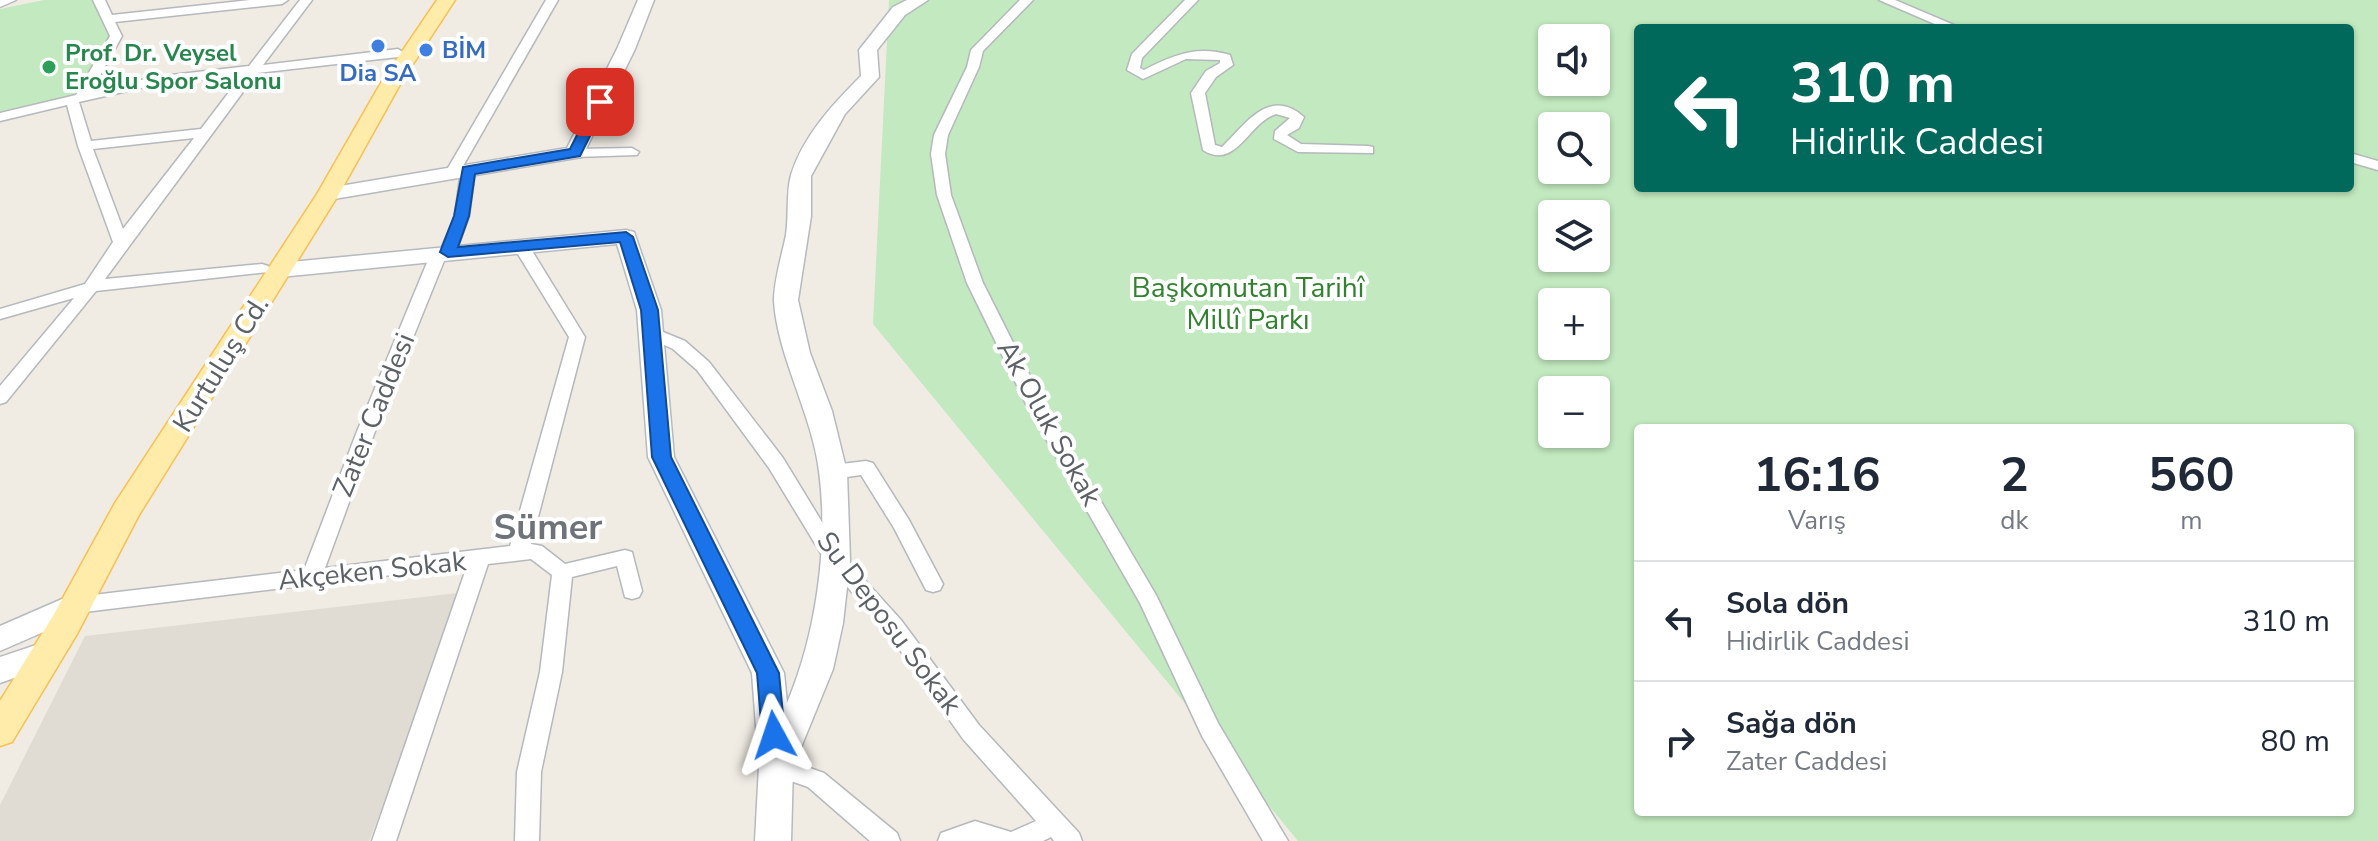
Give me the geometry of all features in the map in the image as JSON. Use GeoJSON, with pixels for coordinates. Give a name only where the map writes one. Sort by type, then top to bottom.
{"type":"FeatureCollection","features":[{"type":"Feature","properties":{"kind":"main road","name":"Kurtuluş Cd."},"geometry":{"type":"LineString","coordinates":[[0,694],[17,656],[62,610],[126,511],[430,0]]}},
{"type":"Feature","properties":{"kind":"main road","name":"Kurtuluş Cd."},"geometry":{"type":"LineString","coordinates":[[271,270],[328,194],[392,81],[446,0]]}},
{"type":"Feature","properties":{"kind":"main road","name":"Kurtuluş Cd."},"geometry":{"type":"LineString","coordinates":[[0,731],[17,656]]}},
{"type":"Feature","properties":{"kind":"street"},"geometry":{"type":"LineString","coordinates":[[0,2],[8,0]]}},
{"type":"Feature","properties":{"kind":"street"},"geometry":{"type":"LineString","coordinates":[[99,0],[116,36],[76,99],[85,146],[121,242]]}},
{"type":"Feature","properties":{"kind":"street"},"geometry":{"type":"LineString","coordinates":[[108,19],[282,0]]}},
{"type":"Feature","properties":{"kind":"street"},"geometry":{"type":"LineString","coordinates":[[0,398],[91,287],[121,242],[306,0]]}},
{"type":"Feature","properties":{"kind":"street"},"geometry":{"type":"LineString","coordinates":[[460,172],[552,0]]}},
{"type":"Feature","properties":{"kind":"street"},"geometry":{"type":"LineString","coordinates":[[575,153],[626,49],[646,0]]}},
{"type":"Feature","properties":{"kind":"street"},"geometry":{"type":"LineString","coordinates":[[776,766],[817,669],[828,623],[835,560],[833,472],[819,411],[798,353],[786,300],[800,216],[801,176],[837,111],[870,77],[868,50],[899,11],[920,0]]}},
{"type":"Feature","properties":{"kind":"street","name":"Ak Oluk Sokak"},"geometry":{"type":"LineString","coordinates":[[1027,0],[977,50],[973,67],[941,135],[938,154],[944,195],[975,283],[1036,406],[1149,601],[1210,729],[1276,841]]}},
{"type":"Feature","properties":{"kind":"street"},"geometry":{"type":"LineString","coordinates":[[1192,0],[1136,57],[1133,70],[1143,75],[1171,61],[1208,53],[1226,58],[1227,65],[1211,74],[1198,93],[1208,147],[1216,152],[1226,151],[1258,115],[1279,109],[1297,117],[1294,125],[1280,134],[1281,139],[1298,148],[1368,150]]}},
{"type":"Feature","properties":{"kind":"street"},"geometry":{"type":"LineString","coordinates":[[1885,0],[1945,24]]}},
{"type":"Feature","properties":{"kind":"street"},"geometry":{"type":"LineString","coordinates":[[0,117],[154,81],[398,53]]}},
{"type":"Feature","properties":{"kind":"street"},"geometry":{"type":"LineString","coordinates":[[85,146],[207,132]]}},
{"type":"Feature","properties":{"kind":"street"},"geometry":{"type":"LineString","coordinates":[[328,194],[575,153],[632,152]]}},
{"type":"Feature","properties":{"kind":"street"},"geometry":{"type":"LineString","coordinates":[[2354,158],[2378,166]]}},
{"type":"Feature","properties":{"kind":"street","name":"Zater Caddesi"},"geometry":{"type":"LineString","coordinates":[[312,577],[365,434],[462,216],[460,172]]}},
{"type":"Feature","properties":{"kind":"street"},"geometry":{"type":"LineString","coordinates":[[0,314],[106,283],[626,237],[649,310],[661,457],[768,673],[776,766],[773,841]]}},
{"type":"Feature","properties":{"kind":"street"},"geometry":{"type":"LineString","coordinates":[[518,554],[577,337],[521,246]]}},
{"type":"Feature","properties":{"kind":"street","name":"Su Deposu Sokak"},"geometry":{"type":"LineString","coordinates":[[651,332],[679,345],[703,366],[776,463],[835,560],[894,626],[971,732],[1062,832]]}},
{"type":"Feature","properties":{"kind":"street"},"geometry":{"type":"LineString","coordinates":[[833,472],[866,468],[902,525],[933,584]]}},
{"type":"Feature","properties":{"kind":"street","name":"Akçeken Sokak"},"geometry":{"type":"LineString","coordinates":[[62,610],[535,551],[562,572]]}},
{"type":"Feature","properties":{"kind":"street"},"geometry":{"type":"LineString","coordinates":[[527,841],[529,772],[551,672],[562,572],[625,557],[632,591]]}},
{"type":"Feature","properties":{"kind":"street"},"geometry":{"type":"LineString","coordinates":[[384,841],[480,559]]}},
{"type":"Feature","properties":{"kind":"street"},"geometry":{"type":"LineString","coordinates":[[17,656],[62,610]]}},
{"type":"Feature","properties":{"kind":"street"},"geometry":{"type":"LineString","coordinates":[[776,766],[816,780],[888,841]]}},
{"type":"Feature","properties":{"kind":"street"},"geometry":{"type":"LineString","coordinates":[[950,841],[975,832],[1005,841]]}},
{"type":"Feature","properties":{"kind":"street"},"geometry":{"type":"LineString","coordinates":[[1018,841],[1062,832]]}},
{"type":"Feature","properties":{"kind":"shaded area"},"geometry":{"type":"Polygon","coordinates":[[[466,592],[369,841],[0,841],[0,805],[85,636],[466,592]]]}},
{"type":"Feature","properties":{"kind":"green space","name":"Prof. Dr. Veysel Eroğlu Spor Salonu"},"geometry":{"type":"Polygon","coordinates":[[[44,0],[99,0],[116,36],[81,98],[0,117],[0,9],[44,0]]]}},
{"type":"Feature","properties":{"kind":"green space","name":"Başkomutan Tarihî Millî Parkı"},"geometry":{"type":"Polygon","coordinates":[[[889,0],[2378,0],[2378,841],[1298,841],[873,324],[889,0]]]}},
{"type":"Feature","properties":{"kind":"place","name":"Dia SA"},"geometry":{"type":"Point","coordinates":[378,46]}},
{"type":"Feature","properties":{"kind":"place","name":"BİM"},"geometry":{"type":"Point","coordinates":[426,50]}},
{"type":"Feature","properties":{"kind":"place","name":"Prof. Dr. Veysel Eroğlu Spor Salonu"},"geometry":{"type":"Point","coordinates":[49,67]}},
{"type":"Feature","properties":{"kind":"district","name":"Sümer"},"geometry":{"type":"Point","coordinates":[548,527]}},
{"type":"Feature","properties":{"kind":"route"},"geometry":{"type":"LineString","coordinates":[[600,102],[575,153],[468,170],[462,216],[448,252],[626,237],[649,310],[661,457],[768,673],[774,735]]}}]}
